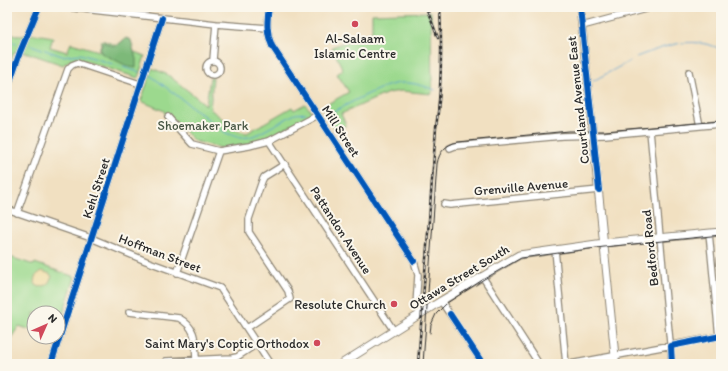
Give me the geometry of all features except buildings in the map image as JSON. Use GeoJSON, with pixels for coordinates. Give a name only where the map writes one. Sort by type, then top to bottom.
{"type":"FeatureCollection","features":[{"type":"Feature","properties":{"kind":"main road","name":"Courtland Avenue East"},"geometry":{"type":"LineString","coordinates":[[580,7],[615,364]]}},
{"type":"Feature","properties":{"kind":"main road","name":"Ottawa Street South"},"geometry":{"type":"LineString","coordinates":[[341,364],[441,301],[519,255],[604,243],[721,232]]}},
{"type":"Feature","properties":{"kind":"street"},"geometry":{"type":"LineString","coordinates":[[7,90],[20,52],[39,7]]}},
{"type":"Feature","properties":{"kind":"street"},"geometry":{"type":"LineString","coordinates":[[66,7],[98,9],[162,18],[267,28]]}},
{"type":"Feature","properties":{"kind":"street","name":"Mill Street"},"geometry":{"type":"LineString","coordinates":[[269,7],[267,28],[272,46],[414,260],[418,275],[416,306],[420,315]]}},
{"type":"Feature","properties":{"kind":"street"},"geometry":{"type":"LineString","coordinates":[[626,7],[627,14]]}},
{"type":"Feature","properties":{"kind":"street"},"geometry":{"type":"LineString","coordinates":[[582,26],[653,7]]}},
{"type":"Feature","properties":{"kind":"street","name":"Kehl Street"},"geometry":{"type":"LineString","coordinates":[[51,364],[162,18]]}},
{"type":"Feature","properties":{"kind":"street"},"geometry":{"type":"LineString","coordinates":[[212,60],[216,24]]}},
{"type":"Feature","properties":{"kind":"street"},"geometry":{"type":"LineString","coordinates":[[17,213],[68,69],[72,65],[78,63],[140,84]]}},
{"type":"Feature","properties":{"kind":"street"},"geometry":{"type":"LineString","coordinates":[[689,72],[700,126]]}},
{"type":"Feature","properties":{"kind":"street"},"geometry":{"type":"LineString","coordinates":[[168,117],[192,144],[219,151],[269,141],[318,115]]}},
{"type":"Feature","properties":{"kind":"street"},"geometry":{"type":"LineString","coordinates":[[450,148],[455,146],[562,136],[650,131],[721,124]]}},
{"type":"Feature","properties":{"kind":"street","name":"Bedford Road"},"geometry":{"type":"LineString","coordinates":[[650,131],[672,364]]}},
{"type":"Feature","properties":{"kind":"street","name":"Pattandon Avenue"},"geometry":{"type":"LineString","coordinates":[[269,141],[394,331]]}},
{"type":"Feature","properties":{"kind":"street"},"geometry":{"type":"LineString","coordinates":[[178,273],[219,151]]}},
{"type":"Feature","properties":{"kind":"street"},"geometry":{"type":"LineString","coordinates":[[247,328],[290,299],[288,291],[249,232],[249,219],[264,177],[285,164]]}},
{"type":"Feature","properties":{"kind":"street","name":"Grenville Avenue"},"geometry":{"type":"LineString","coordinates":[[444,204],[450,205],[599,190]]}},
{"type":"Feature","properties":{"kind":"street","name":"Hoffman Street"},"geometry":{"type":"LineString","coordinates":[[7,209],[92,238],[178,273],[220,288],[270,364]]}},
{"type":"Feature","properties":{"kind":"street"},"geometry":{"type":"LineString","coordinates":[[570,364],[720,337],[710,233]]}},
{"type":"Feature","properties":{"kind":"street"},"geometry":{"type":"LineString","coordinates":[[555,250],[566,364]]}},
{"type":"Feature","properties":{"kind":"street"},"geometry":{"type":"LineString","coordinates":[[482,276],[539,364]]}},
{"type":"Feature","properties":{"kind":"street"},"geometry":{"type":"LineString","coordinates":[[441,301],[482,364]]}},
{"type":"Feature","properties":{"kind":"street"},"geometry":{"type":"LineString","coordinates":[[129,312],[179,318],[185,322],[193,332],[196,360]]}},
{"type":"Feature","properties":{"kind":"street"},"geometry":{"type":"LineString","coordinates":[[166,361],[232,358],[237,357],[257,344]]}},
{"type":"Feature","properties":{"kind":"green space"},"geometry":{"type":"Polygon","coordinates":[[[431,12],[432,94],[401,91],[388,93],[341,114],[346,125],[336,131],[329,120],[331,119],[322,107],[349,92],[337,74],[343,70],[332,47],[372,32],[372,14],[431,12]]]}},
{"type":"Feature","properties":{"kind":"green space"},"geometry":{"type":"Polygon","coordinates":[[[7,32],[20,36],[35,34],[53,37],[50,47],[67,52],[71,43],[99,51],[102,40],[145,56],[138,78],[79,59],[70,60],[63,65],[28,53],[14,52],[8,68],[7,32]]]}},
{"type":"Feature","properties":{"kind":"green space"},"geometry":{"type":"Polygon","coordinates":[[[126,38],[131,40],[136,59],[136,68],[129,67],[101,53],[100,48],[103,42],[115,47],[126,38]]]}},
{"type":"Feature","properties":{"kind":"green space","name":"Shoemaker Park"},"geometry":{"type":"Polygon","coordinates":[[[152,68],[168,75],[206,105],[210,78],[213,78],[210,109],[238,131],[247,133],[292,107],[294,110],[305,104],[311,111],[310,115],[263,140],[245,145],[221,148],[194,141],[170,116],[166,117],[164,111],[141,101],[152,68]]]}},
{"type":"Feature","properties":{"kind":"green space"},"geometry":{"type":"Polygon","coordinates":[[[7,256],[34,265],[35,263],[75,277],[66,305],[26,305],[26,328],[19,326],[7,344],[7,256]]]}},
{"type":"Feature","properties":{"kind":"sand"},"geometry":{"type":"Polygon","coordinates":[[[42,271],[50,274],[52,277],[47,285],[40,287],[36,285],[35,279],[36,275],[42,271]]]}},
{"type":"Feature","properties":{"kind":"waterway"},"geometry":{"type":"LineString","coordinates":[[7,43],[10,41],[16,43]]}},
{"type":"Feature","properties":{"kind":"waterway"},"geometry":{"type":"LineString","coordinates":[[636,57],[668,46],[688,42],[709,45],[721,49]]}},
{"type":"Feature","properties":{"kind":"waterway"},"geometry":{"type":"LineString","coordinates":[[31,45],[62,56],[80,54],[139,72]]}},
{"type":"Feature","properties":{"kind":"waterway"},"geometry":{"type":"LineString","coordinates":[[593,81],[630,61]]}},
{"type":"Feature","properties":{"kind":"waterway"},"geometry":{"type":"LineString","coordinates":[[150,75],[226,133],[240,138],[258,134],[295,114],[306,113]]}},
{"type":"Feature","properties":{"kind":"waterway"},"geometry":{"type":"LineString","coordinates":[[329,114],[365,96],[394,84],[414,84],[435,90]]}},
{"type":"Feature","properties":{"kind":"tram line"},"geometry":{"type":"LineString","coordinates":[[423,364],[437,164],[439,156],[444,149],[458,142],[569,131],[605,131],[721,121]]}},
{"type":"Feature","properties":{"kind":"tram line"},"geometry":{"type":"LineString","coordinates":[[430,333],[431,325],[436,314],[447,303],[484,279],[521,258],[604,247],[721,235]]}},
{"type":"Feature","properties":{"kind":"railway"},"geometry":{"type":"LineString","coordinates":[[426,7],[438,38]]}},
{"type":"Feature","properties":{"kind":"railway"},"geometry":{"type":"LineString","coordinates":[[418,364],[440,83],[440,7]]}},
{"type":"Feature","properties":{"kind":"cycle path"},"geometry":{"type":"LineString","coordinates":[[7,90],[20,52],[39,7]]}},
{"type":"Feature","properties":{"kind":"cycle path"},"geometry":{"type":"LineString","coordinates":[[269,7],[268,26],[272,46],[414,261]]}},
{"type":"Feature","properties":{"kind":"cycle path"},"geometry":{"type":"LineString","coordinates":[[580,7],[599,190]]}},
{"type":"Feature","properties":{"kind":"cycle path"},"geometry":{"type":"LineString","coordinates":[[51,364],[162,18]]}},
{"type":"Feature","properties":{"kind":"cycle path"},"geometry":{"type":"LineString","coordinates":[[450,314],[483,364]]}},
{"type":"Feature","properties":{"kind":"cycle path"},"geometry":{"type":"LineString","coordinates":[[672,364],[671,346],[721,336]]}},
{"type":"Feature","properties":{"kind":"place","name":"Al-Salaam Islamic Centre"},"geometry":{"type":"Point","coordinates":[355,24]}},
{"type":"Feature","properties":{"kind":"place","name":"Resolute Church"},"geometry":{"type":"Point","coordinates":[394,304]}},
{"type":"Feature","properties":{"kind":"place","name":"Saint Mary's Coptic Orthodox"},"geometry":{"type":"Point","coordinates":[317,343]}}]}
